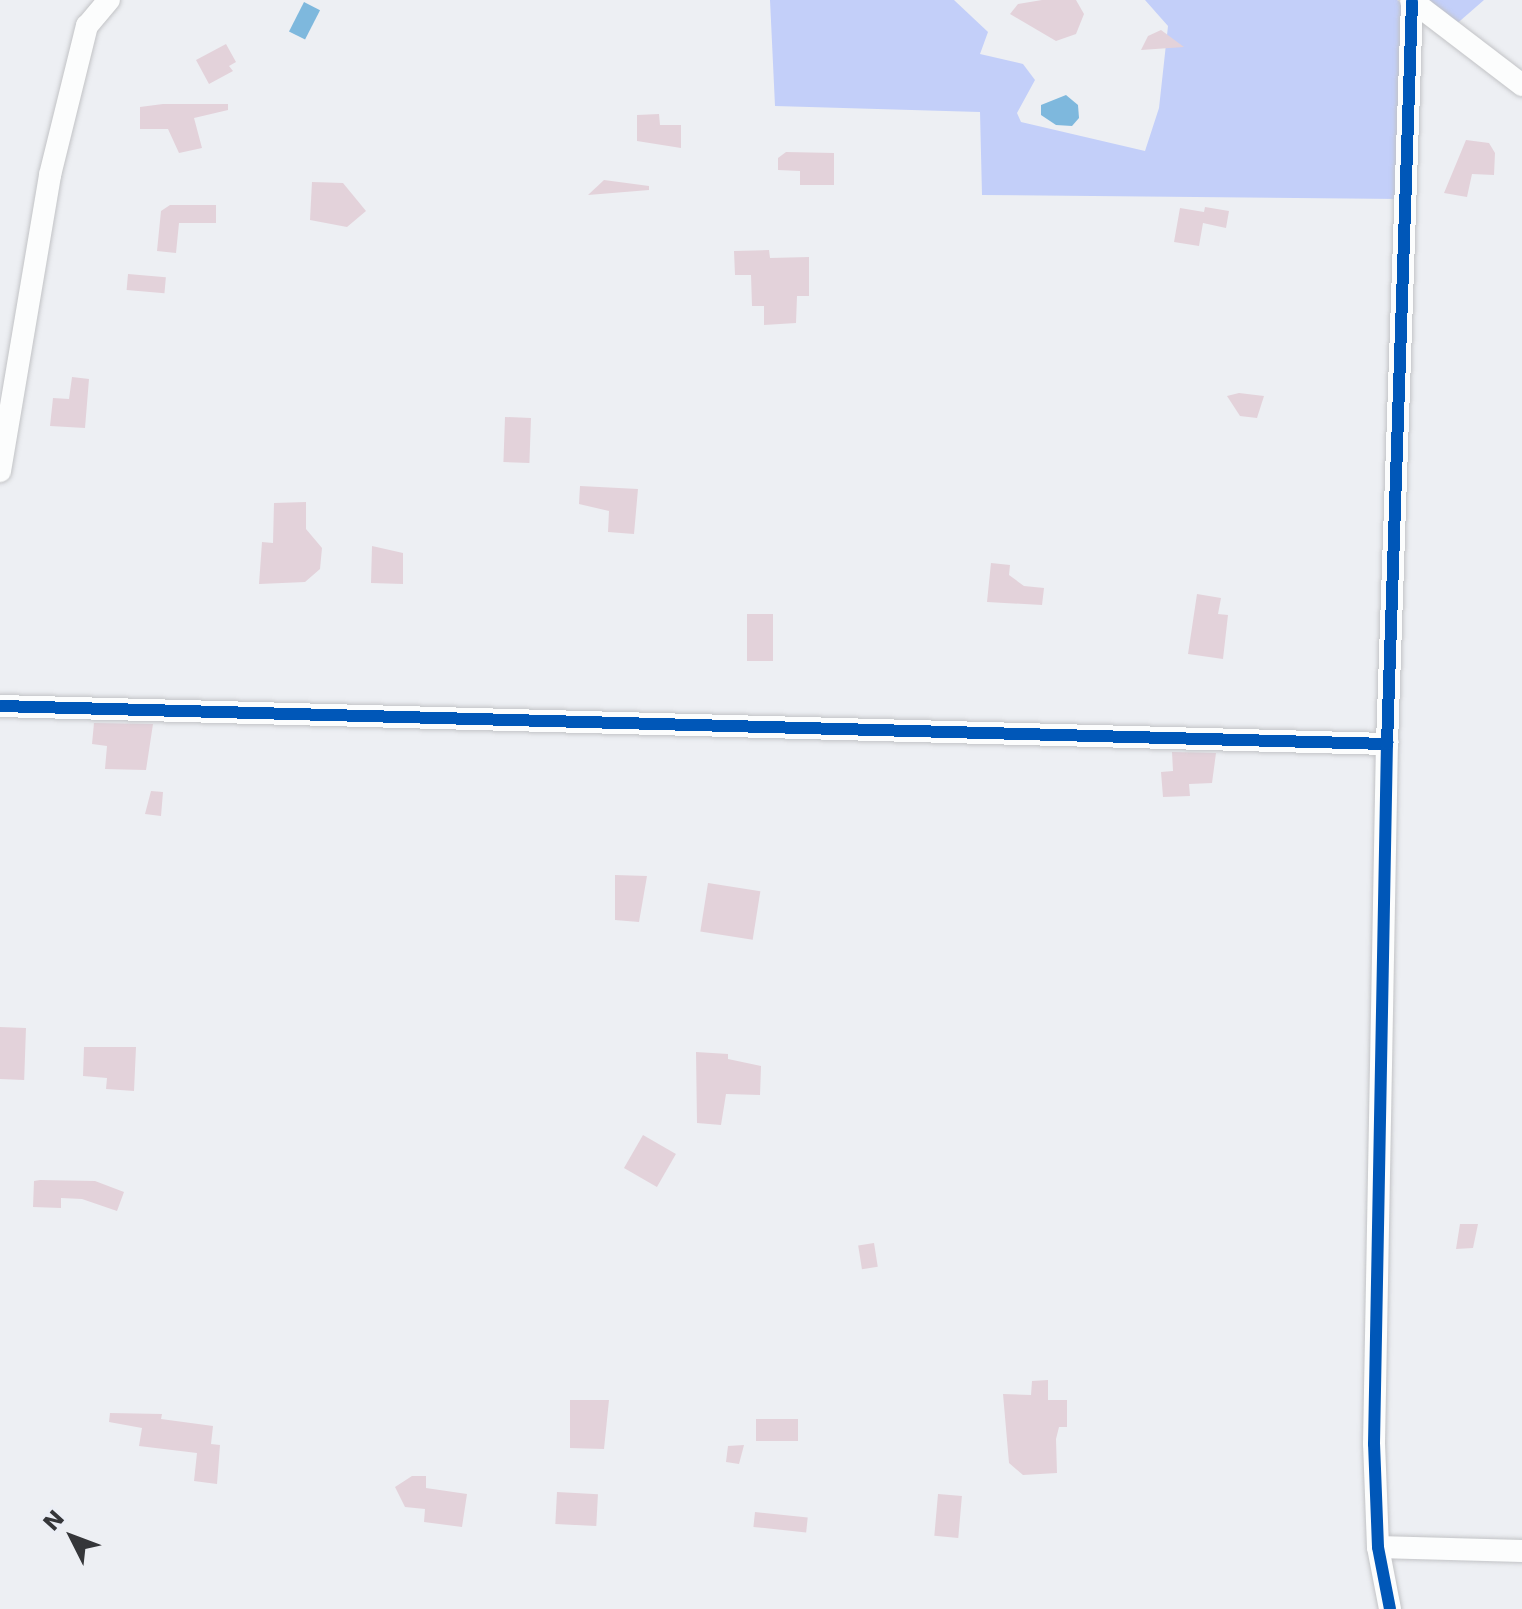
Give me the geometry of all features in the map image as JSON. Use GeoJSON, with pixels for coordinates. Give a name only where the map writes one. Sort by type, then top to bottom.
{"type":"FeatureCollection","features":[{"type":"Feature","properties":{"kind":"street"},"geometry":{"type":"LineString","coordinates":[[0,471],[50,175],[87,26],[109,0]]}},
{"type":"Feature","properties":{"kind":"street"},"geometry":{"type":"LineString","coordinates":[[1411,0],[1522,85]]}},
{"type":"Feature","properties":{"kind":"street"},"geometry":{"type":"LineString","coordinates":[[1390,1609],[1378,1547],[1374,1444],[1387,744],[1411,0]]}},
{"type":"Feature","properties":{"kind":"street"},"geometry":{"type":"LineString","coordinates":[[0,706],[1387,744]]}},
{"type":"Feature","properties":{"kind":"street"},"geometry":{"type":"LineString","coordinates":[[1378,1547],[1522,1551]]}},
{"type":"Feature","properties":{"kind":"shaded area"},"geometry":{"type":"Polygon","coordinates":[[[770,0],[954,0],[988,32],[980,54],[1023,64],[1035,80],[1017,113],[1021,122],[1145,151],[1159,108],[1168,26],[1145,0],[1397,0],[1403,4],[1400,199],[982,195],[980,112],[775,106],[770,0]]]}},
{"type":"Feature","properties":{"kind":"shaded area"},"geometry":{"type":"Polygon","coordinates":[[[1417,0],[1484,0],[1453,27],[1417,0]]]}},
{"type":"Feature","properties":{"kind":"shaded area"},"geometry":{"type":"Polygon","coordinates":[[[304,2],[320,10],[305,40],[289,31],[304,2]]]}},
{"type":"Feature","properties":{"kind":"shaded area"},"geometry":{"type":"Polygon","coordinates":[[[1066,95],[1078,105],[1079,118],[1072,126],[1056,125],[1041,115],[1041,105],[1066,95]]]}},
{"type":"Feature","properties":{"kind":"building"},"geometry":{"type":"Polygon","coordinates":[[[1076,0],[1084,14],[1076,34],[1056,41],[1010,14],[1018,4],[1076,0]]]}},
{"type":"Feature","properties":{"kind":"building"},"geometry":{"type":"Polygon","coordinates":[[[1161,30],[1184,47],[1141,50],[1148,36],[1161,30]]]}},
{"type":"Feature","properties":{"kind":"building"},"geometry":{"type":"Polygon","coordinates":[[[226,44],[236,62],[229,66],[233,71],[209,84],[196,60],[226,44]]]}},
{"type":"Feature","properties":{"kind":"building"},"geometry":{"type":"Polygon","coordinates":[[[228,104],[228,110],[194,118],[202,148],[179,153],[168,129],[140,129],[140,107],[228,104]]]}},
{"type":"Feature","properties":{"kind":"building"},"geometry":{"type":"Polygon","coordinates":[[[659,114],[660,125],[681,125],[681,148],[637,141],[637,115],[659,114]]]}},
{"type":"Feature","properties":{"kind":"building"},"geometry":{"type":"Polygon","coordinates":[[[1466,140],[1489,143],[1495,153],[1494,175],[1472,174],[1467,197],[1444,193],[1466,140]]]}},
{"type":"Feature","properties":{"kind":"building"},"geometry":{"type":"Polygon","coordinates":[[[786,152],[834,153],[834,185],[800,185],[800,171],[778,170],[778,158],[786,152]]]}},
{"type":"Feature","properties":{"kind":"building"},"geometry":{"type":"Polygon","coordinates":[[[604,180],[649,186],[649,190],[588,195],[604,180]]]}},
{"type":"Feature","properties":{"kind":"building"},"geometry":{"type":"Polygon","coordinates":[[[312,182],[343,183],[366,211],[347,227],[310,220],[312,182]]]}},
{"type":"Feature","properties":{"kind":"building"},"geometry":{"type":"Polygon","coordinates":[[[170,205],[216,205],[216,223],[179,223],[176,253],[157,251],[161,211],[170,205]]]}},
{"type":"Feature","properties":{"kind":"building"},"geometry":{"type":"Polygon","coordinates":[[[1205,207],[1229,211],[1226,228],[1203,223],[1199,246],[1174,242],[1180,208],[1204,212],[1205,207]]]}},
{"type":"Feature","properties":{"kind":"building"},"geometry":{"type":"Polygon","coordinates":[[[769,250],[770,258],[809,257],[809,296],[797,296],[796,323],[764,325],[764,306],[752,306],[751,275],[735,275],[734,251],[769,250]]]}},
{"type":"Feature","properties":{"kind":"building"},"geometry":{"type":"Polygon","coordinates":[[[128,274],[166,277],[164,293],[127,290],[128,274]]]}},
{"type":"Feature","properties":{"kind":"building"},"geometry":{"type":"Polygon","coordinates":[[[72,377],[89,379],[85,428],[50,426],[53,398],[69,399],[72,377]]]}},
{"type":"Feature","properties":{"kind":"building"},"geometry":{"type":"Polygon","coordinates":[[[1239,393],[1264,396],[1257,418],[1240,416],[1227,396],[1239,393]]]}},
{"type":"Feature","properties":{"kind":"building"},"geometry":{"type":"Polygon","coordinates":[[[505,417],[531,418],[529,463],[503,462],[505,417]]]}},
{"type":"Feature","properties":{"kind":"building"},"geometry":{"type":"Polygon","coordinates":[[[580,486],[638,489],[634,534],[608,532],[609,511],[579,504],[580,486]]]}},
{"type":"Feature","properties":{"kind":"building"},"geometry":{"type":"Polygon","coordinates":[[[306,502],[306,529],[322,548],[320,569],[305,582],[259,584],[262,542],[273,543],[274,503],[306,502]]]}},
{"type":"Feature","properties":{"kind":"building"},"geometry":{"type":"Polygon","coordinates":[[[372,546],[403,553],[403,584],[371,583],[372,546]]]}},
{"type":"Feature","properties":{"kind":"building"},"geometry":{"type":"Polygon","coordinates":[[[991,563],[1010,565],[1009,575],[1024,586],[1044,588],[1042,605],[987,602],[991,563]]]}},
{"type":"Feature","properties":{"kind":"building"},"geometry":{"type":"Polygon","coordinates":[[[1197,594],[1221,598],[1218,614],[1228,615],[1223,659],[1188,654],[1197,594]]]}},
{"type":"Feature","properties":{"kind":"building"},"geometry":{"type":"Polygon","coordinates":[[[747,614],[773,614],[773,661],[747,661],[747,614]]]}},
{"type":"Feature","properties":{"kind":"building"},"geometry":{"type":"Polygon","coordinates":[[[94,723],[153,724],[146,770],[105,769],[107,746],[92,744],[94,723]]]}},
{"type":"Feature","properties":{"kind":"building"},"geometry":{"type":"Polygon","coordinates":[[[1172,752],[1216,753],[1212,783],[1189,784],[1190,796],[1163,797],[1161,772],[1173,771],[1172,752]]]}},
{"type":"Feature","properties":{"kind":"building"},"geometry":{"type":"Polygon","coordinates":[[[151,791],[163,792],[161,816],[145,814],[151,791]]]}},
{"type":"Feature","properties":{"kind":"building"},"geometry":{"type":"Polygon","coordinates":[[[615,875],[647,876],[639,922],[615,920],[615,875]]]}},
{"type":"Feature","properties":{"kind":"building"},"geometry":{"type":"Polygon","coordinates":[[[708,883],[760,891],[753,940],[700,931],[708,883]]]}},
{"type":"Feature","properties":{"kind":"building"},"geometry":{"type":"Polygon","coordinates":[[[0,1027],[26,1028],[24,1080],[0,1079],[0,1027]]]}},
{"type":"Feature","properties":{"kind":"building"},"geometry":{"type":"Polygon","coordinates":[[[84,1047],[136,1047],[134,1091],[106,1089],[107,1078],[83,1076],[84,1047]]]}},
{"type":"Feature","properties":{"kind":"building"},"geometry":{"type":"Polygon","coordinates":[[[696,1052],[728,1054],[728,1059],[761,1066],[760,1095],[726,1094],[721,1125],[697,1123],[696,1052]]]}},
{"type":"Feature","properties":{"kind":"building"},"geometry":{"type":"Polygon","coordinates":[[[643,1135],[676,1154],[657,1187],[624,1168],[643,1135]]]}},
{"type":"Feature","properties":{"kind":"building"},"geometry":{"type":"Polygon","coordinates":[[[34,1181],[95,1181],[124,1192],[117,1211],[82,1199],[61,1198],[61,1208],[33,1207],[34,1181]]]}},
{"type":"Feature","properties":{"kind":"building"},"geometry":{"type":"Polygon","coordinates":[[[1460,1224],[1478,1224],[1473,1248],[1456,1249],[1460,1224]]]}},
{"type":"Feature","properties":{"kind":"building"},"geometry":{"type":"Polygon","coordinates":[[[874,1243],[878,1267],[862,1269],[858,1246],[874,1243]]]}},
{"type":"Feature","properties":{"kind":"building"},"geometry":{"type":"Polygon","coordinates":[[[1048,1380],[1048,1400],[1067,1400],[1067,1427],[1059,1427],[1056,1439],[1057,1473],[1023,1475],[1009,1463],[1003,1394],[1031,1395],[1032,1381],[1048,1380]]]}},
{"type":"Feature","properties":{"kind":"building"},"geometry":{"type":"Polygon","coordinates":[[[570,1400],[609,1400],[604,1449],[570,1448],[570,1400]]]}},
{"type":"Feature","properties":{"kind":"building"},"geometry":{"type":"Polygon","coordinates":[[[110,1413],[162,1414],[161,1419],[213,1426],[211,1444],[220,1445],[217,1484],[194,1481],[197,1453],[139,1446],[142,1428],[109,1422],[110,1413]]]}},
{"type":"Feature","properties":{"kind":"building"},"geometry":{"type":"Polygon","coordinates":[[[756,1419],[798,1419],[798,1441],[756,1441],[756,1419]]]}},
{"type":"Feature","properties":{"kind":"building"},"geometry":{"type":"Polygon","coordinates":[[[744,1445],[739,1464],[726,1462],[728,1446],[744,1445]]]}},
{"type":"Feature","properties":{"kind":"building"},"geometry":{"type":"Polygon","coordinates":[[[412,1476],[426,1476],[426,1488],[467,1494],[462,1527],[424,1522],[425,1509],[405,1507],[395,1487],[412,1476]]]}},
{"type":"Feature","properties":{"kind":"building"},"geometry":{"type":"Polygon","coordinates":[[[557,1492],[598,1494],[596,1526],[555,1524],[557,1492]]]}},
{"type":"Feature","properties":{"kind":"building"},"geometry":{"type":"Polygon","coordinates":[[[938,1494],[962,1496],[958,1538],[934,1536],[938,1494]]]}},
{"type":"Feature","properties":{"kind":"building"},"geometry":{"type":"Polygon","coordinates":[[[755,1512],[808,1518],[806,1532],[753,1527],[755,1512]]]}},
{"type":"Feature","properties":{"kind":"cycle path"},"geometry":{"type":"LineString","coordinates":[[1390,1609],[1378,1547],[1374,1444],[1387,744],[1412,1]]}},
{"type":"Feature","properties":{"kind":"cycle path"},"geometry":{"type":"LineString","coordinates":[[0,706],[1387,744]]}}]}
